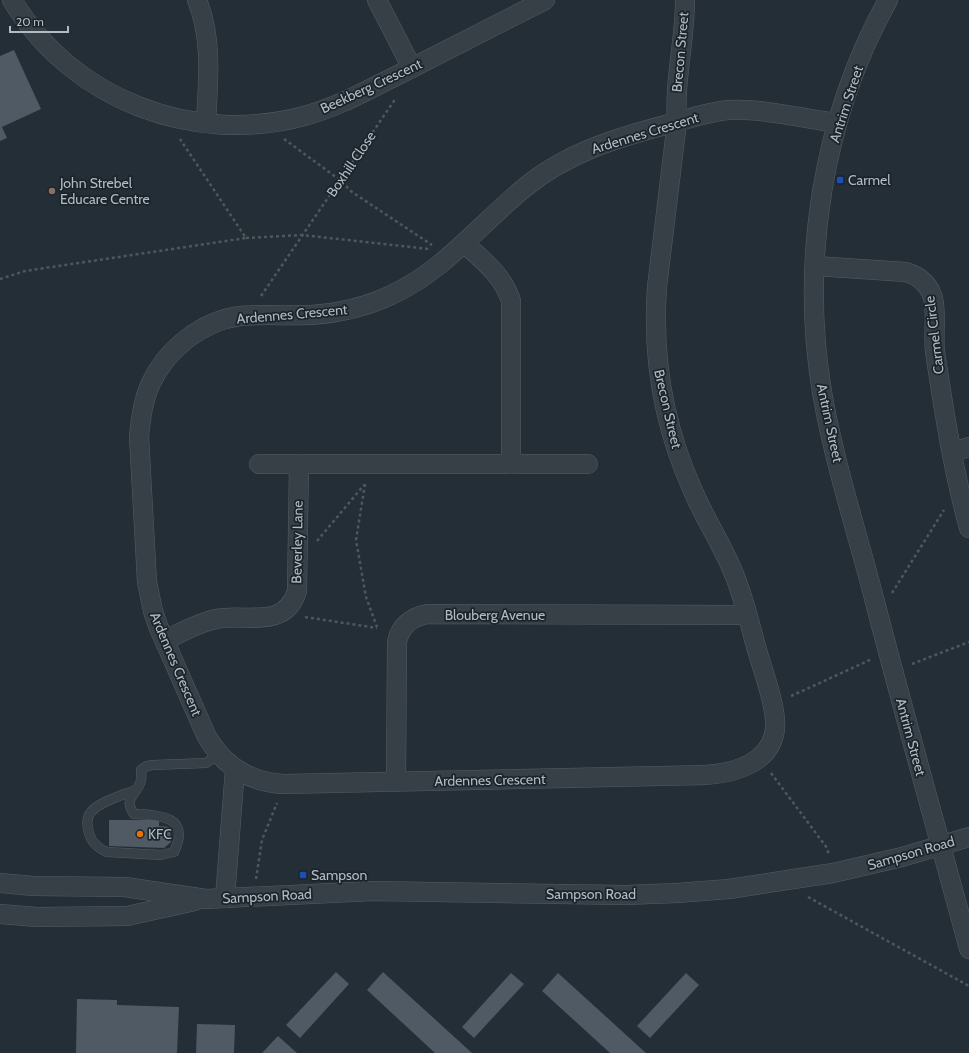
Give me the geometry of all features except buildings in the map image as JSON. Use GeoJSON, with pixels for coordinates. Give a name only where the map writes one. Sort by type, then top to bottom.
{"type":"FeatureCollection","features":[{"type":"Feature","properties":{"kind":"street","name":"Beekberg Crescent"},"geometry":{"type":"LineString","coordinates":[[12,0],[36,35],[55,55],[97,87],[120,100],[144,110],[168,117],[200,122],[244,125],[263,124],[304,116],[344,102],[545,0]]}},
{"type":"Feature","properties":{"kind":"street"},"geometry":{"type":"LineString","coordinates":[[197,0],[205,26],[208,46],[200,122]]}},
{"type":"Feature","properties":{"kind":"street"},"geometry":{"type":"LineString","coordinates":[[377,0],[412,68]]}},
{"type":"Feature","properties":{"kind":"street","name":"Brecon Street"},"geometry":{"type":"LineString","coordinates":[[685,0],[685,22],[675,104],[677,122],[656,311],[657,356],[660,384],[667,417],[683,468],[704,515],[729,561],[747,615],[772,705],[775,729],[768,749],[754,762]]}},
{"type":"Feature","properties":{"kind":"street","name":"Antrim Street"},"geometry":{"type":"LineString","coordinates":[[888,0],[863,51],[837,124],[823,190],[815,266],[816,342],[822,390],[835,448],[893,671],[969,949]]}},
{"type":"Feature","properties":{"kind":"street","name":"Ardennes Crescent"},"geometry":{"type":"LineString","coordinates":[[754,762],[724,773],[706,775],[284,784],[258,780],[235,769],[218,755],[206,735],[153,611],[147,582],[139,436],[144,400],[150,384],[159,368],[181,344],[209,326],[240,316],[311,315],[356,308],[392,295],[412,284],[444,254],[465,244],[524,188],[564,161],[613,139],[717,112],[747,110],[837,124]]}},
{"type":"Feature","properties":{"kind":"street"},"geometry":{"type":"LineString","coordinates":[[465,244],[498,275],[506,286],[511,301],[511,464]]}},
{"type":"Feature","properties":{"kind":"street","name":"Carmel Circle"},"geometry":{"type":"LineString","coordinates":[[815,266],[906,272],[919,277],[925,282],[933,298],[935,350],[960,450],[960,493],[969,528]]}},
{"type":"Feature","properties":{"kind":"street"},"geometry":{"type":"LineString","coordinates":[[259,464],[588,464]]}},
{"type":"Feature","properties":{"kind":"street","name":"Beverley Lane"},"geometry":{"type":"LineString","coordinates":[[281,614],[292,604],[297,591],[299,464]]}},
{"type":"Feature","properties":{"kind":"street"},"geometry":{"type":"LineString","coordinates":[[165,640],[193,627],[218,619],[269,617],[281,614]]}},
{"type":"Feature","properties":{"kind":"street","name":"Blouberg Avenue"},"geometry":{"type":"LineString","coordinates":[[399,634],[402,628],[413,618],[428,614],[747,615]]}},
{"type":"Feature","properties":{"kind":"street"},"geometry":{"type":"LineString","coordinates":[[396,782],[397,642],[399,634]]}},
{"type":"Feature","properties":{"kind":"street"},"geometry":{"type":"LineString","coordinates":[[216,898],[235,769]]}},
{"type":"Feature","properties":{"kind":"street","name":"Sampson Road"},"geometry":{"type":"LineString","coordinates":[[0,883],[33,886],[126,887],[216,898],[373,891],[626,895],[729,889],[781,882],[834,873],[902,857],[969,837]]}},
{"type":"Feature","properties":{"kind":"street","name":"Sampson Road"},"geometry":{"type":"LineString","coordinates":[[0,914],[37,918],[127,916],[216,898]]}},
{"type":"Feature","properties":{"kind":"lane"},"geometry":{"type":"LineString","coordinates":[[135,790],[100,806],[91,812],[88,818],[89,833],[95,844],[100,849],[107,852],[161,855],[174,852],[179,834],[177,826],[170,818],[134,814],[130,808],[129,801],[141,781],[141,770],[147,766],[153,765],[206,763],[218,755]]}},
{"type":"Feature","properties":{"kind":"path","name":"Boxhill Close"},"geometry":{"type":"LineString","coordinates":[[240,316],[256,302],[399,94]]}},
{"type":"Feature","properties":{"kind":"path"},"geometry":{"type":"LineString","coordinates":[[200,122],[179,137],[246,238]]}},
{"type":"Feature","properties":{"kind":"path"},"geometry":{"type":"LineString","coordinates":[[263,124],[340,180],[352,192],[444,254]]}},
{"type":"Feature","properties":{"kind":"path"},"geometry":{"type":"LineString","coordinates":[[0,280],[25,271],[246,238],[302,235],[444,254]]}},
{"type":"Feature","properties":{"kind":"path"},"geometry":{"type":"LineString","coordinates":[[368,464],[356,540],[366,597],[376,628]]}},
{"type":"Feature","properties":{"kind":"path"},"geometry":{"type":"LineString","coordinates":[[297,556],[304,556],[364,484]]}},
{"type":"Feature","properties":{"kind":"path"},"geometry":{"type":"LineString","coordinates":[[876,607],[894,591],[954,494],[960,493]]}},
{"type":"Feature","properties":{"kind":"path"},"geometry":{"type":"LineString","coordinates":[[281,614],[376,628],[399,634]]}},
{"type":"Feature","properties":{"kind":"path"},"geometry":{"type":"LineString","coordinates":[[893,671],[969,642]]}},
{"type":"Feature","properties":{"kind":"path"},"geometry":{"type":"LineString","coordinates":[[772,705],[888,652]]}},
{"type":"Feature","properties":{"kind":"path"},"geometry":{"type":"LineString","coordinates":[[754,762],[827,848],[834,873]]}},
{"type":"Feature","properties":{"kind":"path"},"geometry":{"type":"LineString","coordinates":[[253,897],[262,840],[284,784]]}},
{"type":"Feature","properties":{"kind":"path"},"geometry":{"type":"LineString","coordinates":[[781,882],[969,986]]}},
{"type":"Feature","properties":{"kind":"place","name":"Carmel"},"geometry":{"type":"Point","coordinates":[840,180]}},
{"type":"Feature","properties":{"kind":"place","name":"John Strebel Educare Centre"},"geometry":{"type":"Point","coordinates":[52,191]}},
{"type":"Feature","properties":{"kind":"place","name":"KFC"},"geometry":{"type":"Point","coordinates":[140,834]}},
{"type":"Feature","properties":{"kind":"place","name":"Sampson"},"geometry":{"type":"Point","coordinates":[303,875]}}]}
